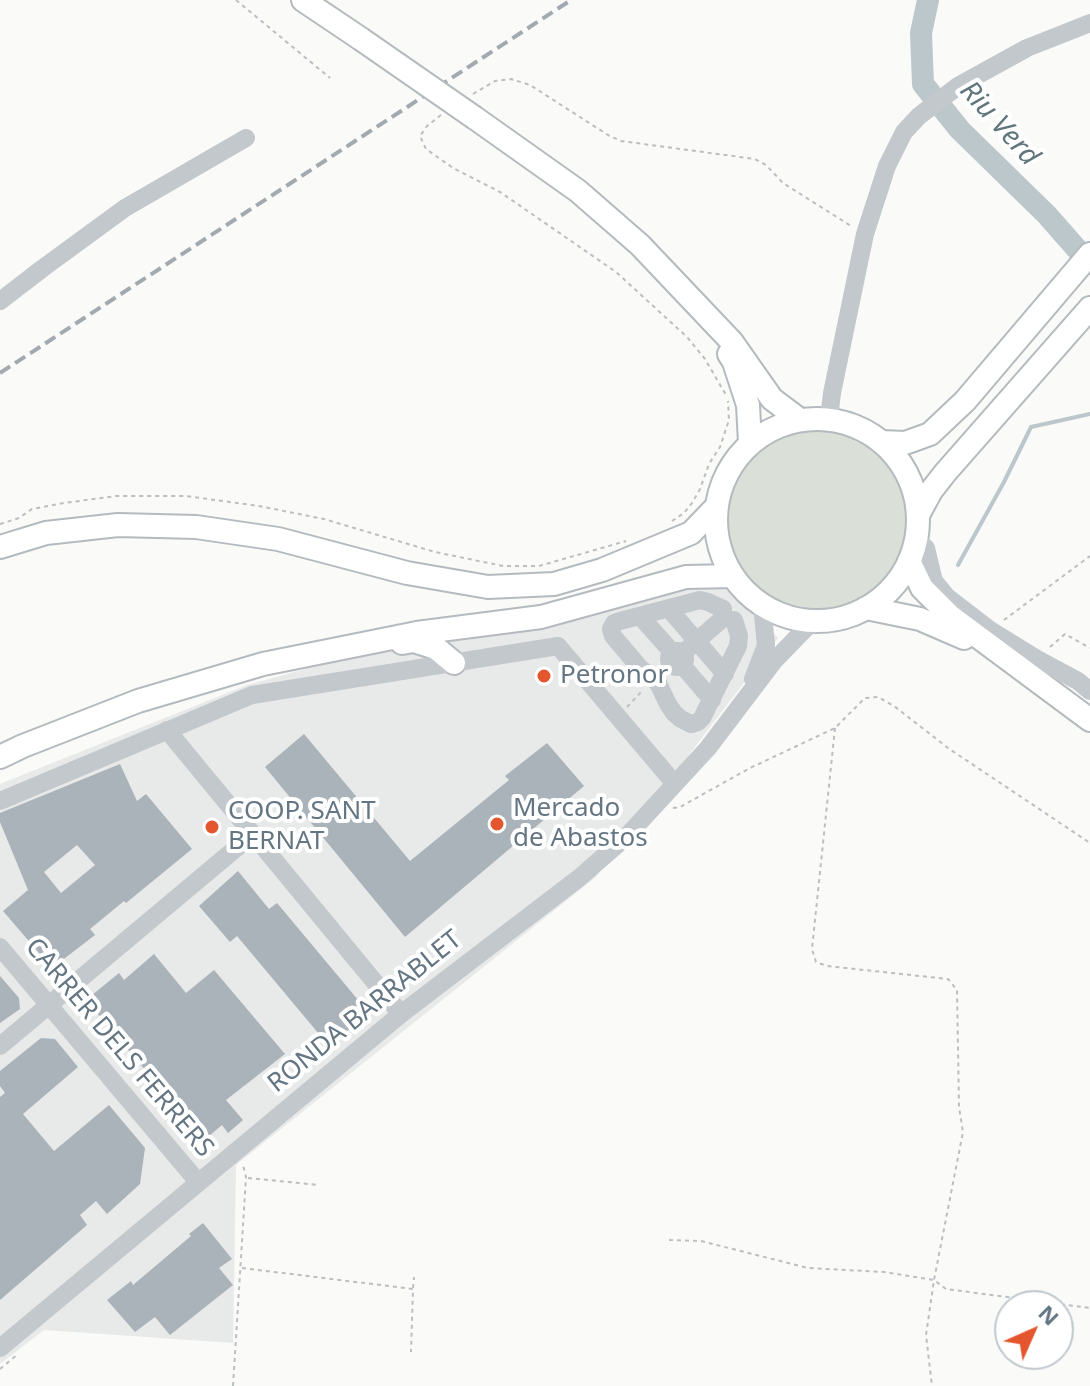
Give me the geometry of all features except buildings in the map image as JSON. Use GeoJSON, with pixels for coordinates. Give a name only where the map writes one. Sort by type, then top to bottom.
{"type":"FeatureCollection","features":[{"type":"Feature","properties":{"kind":"main road"},"geometry":{"type":"LineString","coordinates":[[303,0],[578,191],[640,245],[732,342],[772,399],[800,420]]}},
{"type":"Feature","properties":{"kind":"main road"},"geometry":{"type":"LineString","coordinates":[[881,442],[905,443],[930,434],[965,401],[1090,254]]}},
{"type":"Feature","properties":{"kind":"main road"},"geometry":{"type":"LineString","coordinates":[[696,303],[734,362],[748,405],[750,443]]}},
{"type":"Feature","properties":{"kind":"main road"},"geometry":{"type":"LineString","coordinates":[[918,515],[945,473],[1086,313]]}},
{"type":"Feature","properties":{"kind":"main road"},"geometry":{"type":"LineString","coordinates":[[867,615],[892,588],[909,561],[916,538],[918,515],[915,494],[907,474],[881,442],[848,423],[829,419],[800,420],[765,432],[750,443],[734,462],[722,483],[716,507],[716,531],[722,554],[741,587],[762,605],[820,627],[843,617],[867,615],[920,619],[1007,659]]}},
{"type":"Feature","properties":{"kind":"main road"},"geometry":{"type":"LineString","coordinates":[[0,547],[46,533],[118,525],[196,527],[278,539],[407,573],[488,587],[554,584],[602,570],[691,533],[716,507]]}},
{"type":"Feature","properties":{"kind":"main road"},"geometry":{"type":"LineString","coordinates":[[909,561],[922,588],[950,616],[1090,720]]}},
{"type":"Feature","properties":{"kind":"main road"},"geometry":{"type":"LineString","coordinates":[[0,757],[138,701],[263,664],[417,633],[541,617],[686,577],[733,576]]}},
{"type":"Feature","properties":{"kind":"main road"},"geometry":{"type":"LineString","coordinates":[[263,664],[414,641],[436,648],[454,663]]}},
{"type":"Feature","properties":{"kind":"street"},"geometry":{"type":"LineString","coordinates":[[829,419],[865,234],[887,166],[904,132],[919,116],[958,86],[1027,48],[1090,23]]}},
{"type":"Feature","properties":{"kind":"street"},"geometry":{"type":"LineString","coordinates":[[0,301],[125,208],[246,138]]}},
{"type":"Feature","properties":{"kind":"street"},"geometry":{"type":"LineString","coordinates":[[916,538],[926,548],[934,581],[947,597],[990,630],[1090,691]]}},
{"type":"Feature","properties":{"kind":"street"},"geometry":{"type":"LineString","coordinates":[[700,600],[726,616],[739,636],[738,646],[702,718],[691,724],[674,713],[664,692],[613,636],[611,629],[614,623],[700,600]]}},
{"type":"Feature","properties":{"kind":"street"},"geometry":{"type":"LineString","coordinates":[[746,700],[766,645],[762,605]]}},
{"type":"Feature","properties":{"kind":"street"},"geometry":{"type":"LineString","coordinates":[[669,609],[681,655]]}},
{"type":"Feature","properties":{"kind":"street"},"geometry":{"type":"LineString","coordinates":[[640,616],[681,655],[712,700]]}},
{"type":"Feature","properties":{"kind":"street"},"geometry":{"type":"LineString","coordinates":[[654,679],[726,616]]}},
{"type":"Feature","properties":{"kind":"street","name":"RONDA BARRABLET"},"geometry":{"type":"LineString","coordinates":[[0,1348],[401,1014],[579,878],[626,837],[708,748],[774,661],[806,628],[820,627]]}},
{"type":"Feature","properties":{"kind":"street"},"geometry":{"type":"LineString","coordinates":[[0,801],[252,695],[558,646],[675,784]]}},
{"type":"Feature","properties":{"kind":"street"},"geometry":{"type":"LineString","coordinates":[[681,655],[725,674]]}},
{"type":"Feature","properties":{"kind":"street"},"geometry":{"type":"LineString","coordinates":[[167,730],[401,1014]]}},
{"type":"Feature","properties":{"kind":"street"},"geometry":{"type":"LineString","coordinates":[[0,1046],[253,834]]}},
{"type":"Feature","properties":{"kind":"street","name":"CARRER DELS FERRERS"},"geometry":{"type":"LineString","coordinates":[[0,947],[198,1182]]}},
{"type":"Feature","properties":{"kind":"path"},"geometry":{"type":"LineString","coordinates":[[236,0],[330,78]]}},
{"type":"Feature","properties":{"kind":"path"},"geometry":{"type":"LineString","coordinates":[[474,93],[495,81],[511,79],[530,85],[621,141],[755,159],[766,165],[783,183],[865,234]]}},
{"type":"Feature","properties":{"kind":"path"},"geometry":{"type":"LineString","coordinates":[[450,108],[427,126],[420,136],[426,149],[453,168],[500,192],[616,272],[687,337],[705,359],[727,397],[729,420],[700,489],[684,513],[665,525]]}},
{"type":"Feature","properties":{"kind":"path"},"geometry":{"type":"LineString","coordinates":[[0,524],[19,518],[32,509],[64,503],[116,496],[186,496],[324,519],[435,552],[503,566],[539,566],[636,538]]}},
{"type":"Feature","properties":{"kind":"path"},"geometry":{"type":"LineString","coordinates":[[990,630],[1090,556]]}},
{"type":"Feature","properties":{"kind":"path"},"geometry":{"type":"LineString","coordinates":[[820,627],[844,630],[867,615]]}},
{"type":"Feature","properties":{"kind":"path"},"geometry":{"type":"LineString","coordinates":[[1037,659],[1065,634],[1090,648]]}},
{"type":"Feature","properties":{"kind":"path"},"geometry":{"type":"LineString","coordinates":[[617,715],[654,679]]}},
{"type":"Feature","properties":{"kind":"path"},"geometry":{"type":"LineString","coordinates":[[650,811],[680,807],[750,768],[835,728],[865,698],[878,697],[1090,843]]}},
{"type":"Feature","properties":{"kind":"path"},"geometry":{"type":"LineString","coordinates":[[835,728],[812,949],[816,962],[827,966],[948,979],[957,990],[959,1107],[963,1132],[926,1335],[932,1386]]}},
{"type":"Feature","properties":{"kind":"path"},"geometry":{"type":"LineString","coordinates":[[233,1386],[246,1177],[238,1149]]}},
{"type":"Feature","properties":{"kind":"path"},"geometry":{"type":"LineString","coordinates":[[246,1177],[319,1185]]}},
{"type":"Feature","properties":{"kind":"path"},"geometry":{"type":"LineString","coordinates":[[669,1240],[701,1241],[808,1268],[884,1272],[934,1280],[946,1289],[1090,1308]]}},
{"type":"Feature","properties":{"kind":"path"},"geometry":{"type":"LineString","coordinates":[[241,1268],[413,1289]]}},
{"type":"Feature","properties":{"kind":"path"},"geometry":{"type":"LineString","coordinates":[[411,1352],[414,1277]]}},
{"type":"Feature","properties":{"kind":"path"},"geometry":{"type":"LineString","coordinates":[[0,1369],[25,1348]]}},
{"type":"Feature","properties":{"kind":"shaded area"},"geometry":{"type":"Polygon","coordinates":[[[816,428],[851,435],[881,455],[901,485],[908,520],[901,555],[881,585],[851,605],[816,612],[781,605],[751,585],[731,555],[724,520],[731,485],[751,455],[781,435],[816,428]]]}},
{"type":"Feature","properties":{"kind":"shaded area"},"geometry":{"type":"Polygon","coordinates":[[[710,567],[778,638],[596,877],[236,1165],[233,1343],[44,1330],[0,1364],[0,784],[247,685],[497,616],[710,567]]]}},
{"type":"Feature","properties":{"kind":"waterway","name":"Riu Verd"},"geometry":{"type":"LineString","coordinates":[[928,0],[921,33],[923,84],[960,130],[1047,215],[1090,264]]}},
{"type":"Feature","properties":{"kind":"waterway"},"geometry":{"type":"LineString","coordinates":[[958,565],[1031,427],[1090,414]]}},
{"type":"Feature","properties":{"kind":"railway"},"geometry":{"type":"LineString","coordinates":[[0,373],[571,0]]}},
{"type":"Feature","properties":{"kind":"place","name":"Petronor"},"geometry":{"type":"Point","coordinates":[544,676]}},
{"type":"Feature","properties":{"kind":"place","name":"Mercado de Abastos"},"geometry":{"type":"Point","coordinates":[497,824]}},
{"type":"Feature","properties":{"kind":"place","name":"COOP. SANT BERNAT"},"geometry":{"type":"Point","coordinates":[212,827]}}]}
